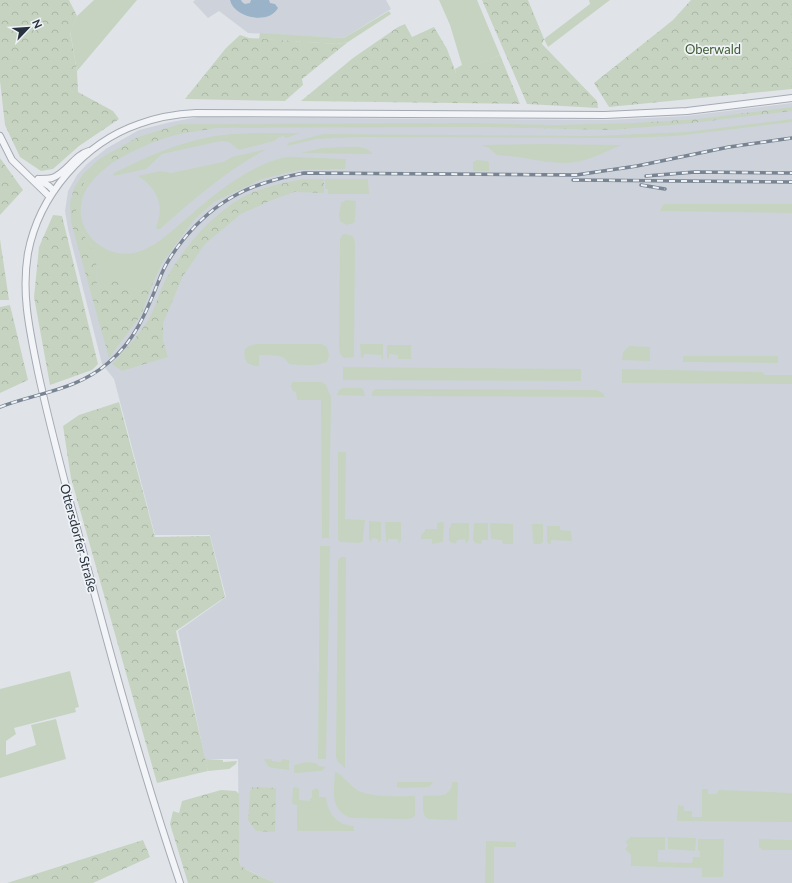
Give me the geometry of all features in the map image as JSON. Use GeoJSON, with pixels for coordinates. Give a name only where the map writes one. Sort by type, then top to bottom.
{"type":"FeatureCollection","features":[{"type":"Feature","properties":{"kind":"street"},"geometry":{"type":"LineString","coordinates":[[39,179],[52,178],[80,155],[92,150],[121,132],[138,124],[176,114],[646,114],[714,109],[792,98]]}},
{"type":"Feature","properties":{"kind":"street"},"geometry":{"type":"LineString","coordinates":[[0,136],[12,160],[50,197]]}},
{"type":"Feature","properties":{"kind":"street","name":"Ottersdorfer Straße"},"geometry":{"type":"LineString","coordinates":[[92,150],[64,177],[50,197],[40,216],[29,251],[26,272],[25,293],[28,325],[56,446],[110,656],[180,883]]}},
{"type":"Feature","properties":{"kind":"street"},"geometry":{"type":"LineString","coordinates":[[26,173],[39,179],[54,191]]}},
{"type":"Feature","properties":{"kind":"shaded area"},"geometry":{"type":"Polygon","coordinates":[[[195,0],[386,0],[391,9],[344,38],[248,33],[219,11],[208,18],[193,2],[195,0]]]}},
{"type":"Feature","properties":{"kind":"shaded area"},"geometry":{"type":"Polygon","coordinates":[[[792,103],[792,883],[275,883],[243,868],[240,865],[239,856],[238,759],[205,759],[178,631],[226,597],[210,535],[155,535],[114,379],[102,364],[68,229],[65,211],[68,191],[77,175],[87,164],[107,148],[139,130],[198,117],[608,120],[686,116],[792,103]]]}},
{"type":"Feature","properties":{"kind":"green space"},"geometry":{"type":"Polygon","coordinates":[[[0,0],[69,0],[77,16],[70,32],[77,71],[78,92],[113,111],[119,119],[79,146],[53,169],[41,171],[20,157],[5,125],[0,81],[0,0]]]}},
{"type":"Feature","properties":{"kind":"green space"},"geometry":{"type":"Polygon","coordinates":[[[94,0],[137,0],[77,71],[70,31],[77,16],[94,0]]]}},
{"type":"Feature","properties":{"kind":"green space"},"geometry":{"type":"Polygon","coordinates":[[[439,0],[477,0],[500,55],[456,74],[455,69],[462,65],[450,25],[439,0]]]}},
{"type":"Feature","properties":{"kind":"green space"},"geometry":{"type":"Polygon","coordinates":[[[482,0],[528,0],[544,39],[542,44],[597,101],[598,108],[527,104],[482,0]]]}},
{"type":"Feature","properties":{"kind":"green space"},"geometry":{"type":"Polygon","coordinates":[[[589,0],[610,0],[548,47],[544,39],[590,4],[589,0]]]}},
{"type":"Feature","properties":{"kind":"green space","name":"Oberwald"},"geometry":{"type":"Polygon","coordinates":[[[691,0],[792,0],[792,89],[609,107],[594,83],[673,20],[691,0]]]}},
{"type":"Feature","properties":{"kind":"green space"},"geometry":{"type":"Polygon","coordinates":[[[389,11],[391,14],[348,42],[337,44],[259,39],[260,33],[344,38],[389,11]]]}},
{"type":"Feature","properties":{"kind":"green space"},"geometry":{"type":"Polygon","coordinates":[[[405,24],[412,37],[434,27],[447,49],[456,73],[500,55],[520,104],[301,101],[353,58],[398,27],[405,24]]]}},
{"type":"Feature","properties":{"kind":"green space"},"geometry":{"type":"Polygon","coordinates":[[[240,35],[249,38],[337,44],[348,42],[302,79],[303,85],[285,101],[185,99],[226,48],[240,35]]]}},
{"type":"Feature","properties":{"kind":"green space"},"geometry":{"type":"Polygon","coordinates":[[[792,107],[792,111],[684,124],[611,130],[483,127],[216,128],[164,138],[133,151],[112,163],[110,160],[98,168],[85,181],[76,202],[76,221],[96,256],[97,289],[115,281],[141,292],[153,283],[141,315],[109,358],[71,222],[70,203],[74,188],[83,174],[99,159],[138,137],[180,124],[472,123],[554,125],[634,123],[698,119],[792,107]]]}},
{"type":"Feature","properties":{"kind":"green space"},"geometry":{"type":"Polygon","coordinates":[[[792,119],[792,122],[676,136],[624,138],[357,137],[316,139],[287,146],[288,143],[324,134],[593,136],[686,132],[792,119]]]}},
{"type":"Feature","properties":{"kind":"green space"},"geometry":{"type":"Polygon","coordinates":[[[300,133],[286,138],[283,136],[279,137],[274,141],[239,150],[229,142],[221,141],[162,154],[146,169],[113,176],[114,173],[160,152],[184,143],[209,137],[220,135],[300,133]]]}},
{"type":"Feature","properties":{"kind":"green space"},"geometry":{"type":"Polygon","coordinates":[[[481,145],[622,145],[588,159],[562,163],[497,155],[489,148],[481,145]]]}},
{"type":"Feature","properties":{"kind":"green space"},"geometry":{"type":"Polygon","coordinates":[[[356,147],[367,149],[373,154],[300,153],[323,148],[356,147]]]}},
{"type":"Feature","properties":{"kind":"green space"},"geometry":{"type":"Polygon","coordinates":[[[267,149],[238,166],[198,196],[160,229],[157,229],[156,227],[160,211],[158,198],[150,186],[138,176],[161,171],[171,173],[223,162],[232,157],[267,149]]]}},
{"type":"Feature","properties":{"kind":"green space"},"geometry":{"type":"Polygon","coordinates":[[[285,157],[346,159],[345,169],[299,170],[262,179],[214,202],[193,221],[162,263],[153,283],[141,292],[115,281],[97,289],[96,256],[76,221],[76,202],[85,181],[98,168],[110,160],[112,163],[98,175],[84,194],[81,211],[87,232],[94,240],[102,247],[112,252],[123,254],[141,251],[153,245],[170,233],[214,195],[238,178],[264,164],[285,157]]]}},
{"type":"Feature","properties":{"kind":"green space"},"geometry":{"type":"Polygon","coordinates":[[[0,158],[23,190],[0,215],[0,158]]]}},
{"type":"Feature","properties":{"kind":"green space"},"geometry":{"type":"Polygon","coordinates":[[[477,160],[489,162],[489,171],[473,171],[473,162],[477,160]]]}},
{"type":"Feature","properties":{"kind":"green space"},"geometry":{"type":"Polygon","coordinates":[[[303,179],[324,179],[324,193],[294,192],[272,200],[241,214],[205,244],[183,276],[163,323],[163,340],[168,357],[122,371],[112,364],[147,322],[153,311],[164,282],[181,255],[207,224],[217,215],[246,195],[270,186],[303,179]]]}},
{"type":"Feature","properties":{"kind":"green space"},"geometry":{"type":"Polygon","coordinates":[[[325,179],[368,179],[369,194],[328,194],[328,189],[325,189],[325,179]]]}},
{"type":"Feature","properties":{"kind":"green space"},"geometry":{"type":"Polygon","coordinates":[[[346,200],[356,201],[354,223],[346,225],[340,221],[339,215],[341,203],[346,200]]]}},
{"type":"Feature","properties":{"kind":"green space"},"geometry":{"type":"Polygon","coordinates":[[[664,204],[792,204],[792,213],[660,211],[664,204]]]}},
{"type":"Feature","properties":{"kind":"green space"},"geometry":{"type":"Polygon","coordinates":[[[53,215],[62,216],[98,364],[92,370],[50,385],[34,297],[39,247],[53,215]]]}},
{"type":"Feature","properties":{"kind":"green space"},"geometry":{"type":"Polygon","coordinates":[[[345,234],[353,236],[355,242],[354,357],[344,358],[340,354],[339,348],[340,240],[342,235],[345,234]]]}},
{"type":"Feature","properties":{"kind":"green space"},"geometry":{"type":"Polygon","coordinates":[[[0,239],[9,300],[0,300],[0,239]]]}},
{"type":"Feature","properties":{"kind":"green space"},"geometry":{"type":"Polygon","coordinates":[[[10,305],[28,380],[0,393],[0,307],[10,305]]]}},
{"type":"Feature","properties":{"kind":"green space"},"geometry":{"type":"Polygon","coordinates":[[[256,344],[321,344],[327,347],[329,355],[327,362],[318,365],[308,365],[289,364],[284,358],[259,355],[259,366],[255,366],[247,362],[245,357],[245,349],[256,344]]]}},
{"type":"Feature","properties":{"kind":"green space"},"geometry":{"type":"Polygon","coordinates":[[[360,344],[383,344],[383,359],[381,355],[364,354],[363,358],[361,357],[360,344]]]}},
{"type":"Feature","properties":{"kind":"green space"},"geometry":{"type":"Polygon","coordinates":[[[387,345],[411,345],[411,359],[398,359],[398,355],[389,354],[389,359],[387,358],[387,345]]]}},
{"type":"Feature","properties":{"kind":"green space"},"geometry":{"type":"Polygon","coordinates":[[[629,346],[650,347],[650,361],[622,360],[623,352],[629,346]]]}},
{"type":"Feature","properties":{"kind":"green space"},"geometry":{"type":"Polygon","coordinates":[[[683,356],[778,356],[778,363],[683,362],[683,356]]]}},
{"type":"Feature","properties":{"kind":"green space"},"geometry":{"type":"Polygon","coordinates":[[[343,367],[581,369],[581,381],[343,380],[343,367]]]}},
{"type":"Feature","properties":{"kind":"green space"},"geometry":{"type":"Polygon","coordinates":[[[622,369],[762,372],[765,375],[792,375],[792,384],[622,383],[622,369]]]}},
{"type":"Feature","properties":{"kind":"green space"},"geometry":{"type":"Polygon","coordinates":[[[292,382],[322,382],[326,385],[331,397],[329,538],[322,538],[321,400],[297,400],[296,392],[293,391],[291,387],[292,382]]]}},
{"type":"Feature","properties":{"kind":"green space"},"geometry":{"type":"Polygon","coordinates":[[[343,388],[363,389],[365,396],[337,395],[339,390],[343,388]]]}},
{"type":"Feature","properties":{"kind":"green space"},"geometry":{"type":"Polygon","coordinates":[[[375,389],[597,390],[603,393],[605,397],[372,396],[372,392],[375,389]]]}},
{"type":"Feature","properties":{"kind":"green space"},"geometry":{"type":"Polygon","coordinates":[[[119,402],[155,537],[210,536],[225,597],[176,631],[208,771],[157,783],[71,478],[63,426],[79,415],[119,402]]]}},
{"type":"Feature","properties":{"kind":"green space"},"geometry":{"type":"Polygon","coordinates":[[[338,452],[346,452],[345,519],[365,520],[363,541],[360,543],[340,542],[338,539],[338,452]]]}},
{"type":"Feature","properties":{"kind":"green space"},"geometry":{"type":"Polygon","coordinates":[[[369,521],[381,522],[381,540],[378,543],[378,539],[372,538],[371,543],[369,539],[369,521]]]}},
{"type":"Feature","properties":{"kind":"green space"},"geometry":{"type":"Polygon","coordinates":[[[385,522],[401,522],[401,540],[399,544],[398,539],[388,539],[388,543],[386,541],[385,522]]]}},
{"type":"Feature","properties":{"kind":"green space"},"geometry":{"type":"Polygon","coordinates":[[[444,522],[443,542],[432,544],[432,539],[421,539],[421,535],[425,529],[437,529],[437,523],[444,522]]]}},
{"type":"Feature","properties":{"kind":"green space"},"geometry":{"type":"Polygon","coordinates":[[[451,523],[469,523],[469,539],[466,544],[465,539],[457,540],[456,544],[450,542],[449,529],[451,523]]]}},
{"type":"Feature","properties":{"kind":"green space"},"geometry":{"type":"Polygon","coordinates":[[[474,523],[488,523],[488,540],[482,540],[481,544],[475,543],[473,540],[474,523]]]}},
{"type":"Feature","properties":{"kind":"green space"},"geometry":{"type":"Polygon","coordinates":[[[490,523],[513,524],[513,544],[503,544],[502,540],[491,539],[490,523]]]}},
{"type":"Feature","properties":{"kind":"green space"},"geometry":{"type":"Polygon","coordinates":[[[532,524],[543,524],[543,542],[541,544],[534,544],[532,524]]]}},
{"type":"Feature","properties":{"kind":"green space"},"geometry":{"type":"Polygon","coordinates":[[[547,526],[560,526],[560,530],[571,531],[572,541],[551,540],[551,544],[548,544],[547,526]]]}},
{"type":"Feature","properties":{"kind":"green space"},"geometry":{"type":"Polygon","coordinates":[[[320,546],[330,546],[326,759],[318,759],[320,546]]]}},
{"type":"Feature","properties":{"kind":"green space"},"geometry":{"type":"Polygon","coordinates":[[[341,557],[346,557],[345,768],[338,762],[336,757],[338,560],[341,557]]]}},
{"type":"Feature","properties":{"kind":"green space"},"geometry":{"type":"Polygon","coordinates":[[[70,671],[79,707],[75,708],[76,712],[14,728],[16,734],[6,741],[6,755],[36,745],[31,725],[56,719],[66,759],[0,778],[0,689],[70,671]]]}},
{"type":"Feature","properties":{"kind":"green space"},"geometry":{"type":"Polygon","coordinates":[[[205,759],[223,760],[223,762],[237,761],[236,764],[229,769],[208,771],[205,759]]]}},
{"type":"Feature","properties":{"kind":"green space"},"geometry":{"type":"Polygon","coordinates":[[[264,759],[271,759],[272,761],[281,762],[282,759],[289,760],[289,770],[269,767],[264,759]]]}},
{"type":"Feature","properties":{"kind":"green space"},"geometry":{"type":"Polygon","coordinates":[[[307,762],[316,763],[319,766],[326,767],[322,771],[294,773],[294,765],[307,762]]]}},
{"type":"Feature","properties":{"kind":"green space"},"geometry":{"type":"Polygon","coordinates":[[[335,772],[356,789],[365,793],[387,796],[415,796],[415,815],[413,818],[407,819],[351,818],[339,810],[336,805],[334,799],[335,772]]]}},
{"type":"Feature","properties":{"kind":"green space"},"geometry":{"type":"Polygon","coordinates":[[[397,782],[433,782],[429,787],[401,788],[397,787],[397,782]]]}},
{"type":"Feature","properties":{"kind":"green space"},"geometry":{"type":"Polygon","coordinates":[[[452,782],[458,782],[457,820],[429,819],[425,817],[423,811],[423,796],[437,796],[446,794],[451,787],[452,782]]]}},
{"type":"Feature","properties":{"kind":"green space"},"geometry":{"type":"Polygon","coordinates":[[[253,787],[276,788],[275,832],[256,831],[248,820],[250,791],[253,787]]]}},
{"type":"Feature","properties":{"kind":"green space"},"geometry":{"type":"Polygon","coordinates":[[[293,788],[299,788],[299,800],[310,801],[310,798],[312,798],[312,790],[315,788],[319,790],[319,797],[326,797],[329,809],[334,818],[348,825],[354,826],[354,831],[297,831],[297,805],[292,804],[293,788]]]}},
{"type":"Feature","properties":{"kind":"green space"},"geometry":{"type":"Polygon","coordinates":[[[702,789],[708,789],[708,794],[716,794],[719,790],[792,793],[792,822],[677,821],[678,805],[684,806],[684,811],[692,811],[692,817],[702,817],[702,789]]]}},
{"type":"Feature","properties":{"kind":"green space"},"geometry":{"type":"Polygon","coordinates":[[[221,790],[236,791],[239,794],[240,865],[247,870],[275,883],[188,883],[170,824],[173,811],[179,813],[182,801],[221,790]]]}},
{"type":"Feature","properties":{"kind":"green space"},"geometry":{"type":"Polygon","coordinates":[[[631,837],[665,837],[665,850],[658,850],[658,862],[692,863],[693,857],[700,857],[700,851],[698,851],[698,839],[724,839],[723,877],[702,877],[702,869],[700,868],[631,866],[631,855],[625,849],[628,845],[625,842],[631,837]]]}},
{"type":"Feature","properties":{"kind":"green space"},"geometry":{"type":"Polygon","coordinates":[[[668,837],[696,838],[695,851],[668,849],[668,837]]]}},
{"type":"Feature","properties":{"kind":"green space"},"geometry":{"type":"Polygon","coordinates":[[[759,839],[792,840],[792,850],[762,850],[759,847],[759,839]]]}},
{"type":"Feature","properties":{"kind":"green space"},"geometry":{"type":"Polygon","coordinates":[[[143,840],[150,857],[93,883],[7,883],[143,840]]]}},
{"type":"Feature","properties":{"kind":"green space"},"geometry":{"type":"Polygon","coordinates":[[[486,841],[516,842],[516,847],[494,847],[494,883],[485,883],[486,841]]]}},
{"type":"Feature","properties":{"kind":"water"},"geometry":{"type":"Polygon","coordinates":[[[230,0],[241,0],[245,4],[250,3],[251,0],[269,0],[270,3],[275,4],[278,8],[274,13],[267,16],[260,18],[252,17],[238,11],[230,0]]]}},
{"type":"Feature","properties":{"kind":"railway"},"geometry":{"type":"LineString","coordinates":[[0,407],[70,385],[96,372],[108,363],[135,333],[147,310],[166,264],[196,225],[209,213],[237,194],[268,182],[304,173],[576,175],[637,166],[729,147],[792,138]]}},
{"type":"Feature","properties":{"kind":"railway"},"geometry":{"type":"LineString","coordinates":[[646,176],[695,172],[792,173]]}},
{"type":"Feature","properties":{"kind":"railway"},"geometry":{"type":"LineString","coordinates":[[573,180],[792,182]]}},
{"type":"Feature","properties":{"kind":"railway"},"geometry":{"type":"LineString","coordinates":[[641,185],[665,189]]}}]}
